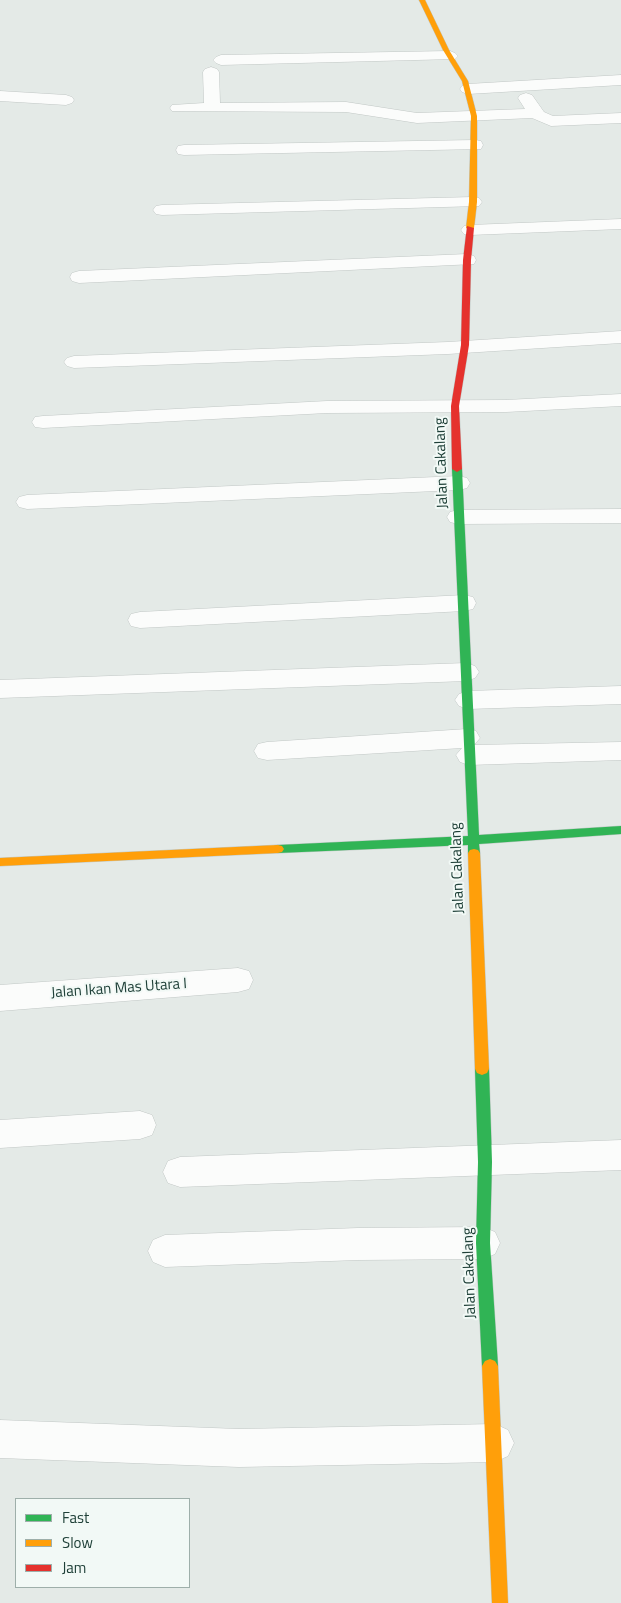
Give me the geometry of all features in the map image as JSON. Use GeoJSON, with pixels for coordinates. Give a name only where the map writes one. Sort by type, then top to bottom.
{"type":"FeatureCollection","features":[{"type":"Feature","properties":{"kind":"street","name":"Jalan Cakalang"},"geometry":{"type":"LineString","coordinates":[[422,0],[436,33],[468,89],[474,116],[473,202],[467,260],[465,345],[455,406],[485,1162],[483,1243],[495,1443],[500,1603]]}},
{"type":"Feature","properties":{"kind":"street"},"geometry":{"type":"LineString","coordinates":[[212,108],[216,66],[450,56]]}},
{"type":"Feature","properties":{"kind":"street"},"geometry":{"type":"LineString","coordinates":[[468,89],[621,80]]}},
{"type":"Feature","properties":{"kind":"street"},"geometry":{"type":"LineString","coordinates":[[518,87],[536,113],[543,119],[555,122],[621,118]]}},
{"type":"Feature","properties":{"kind":"street"},"geometry":{"type":"LineString","coordinates":[[0,96],[66,100]]}},
{"type":"Feature","properties":{"kind":"street"},"geometry":{"type":"LineString","coordinates":[[178,108],[346,107],[418,118],[536,113]]}},
{"type":"Feature","properties":{"kind":"street"},"geometry":{"type":"LineString","coordinates":[[184,150],[475,139]]}},
{"type":"Feature","properties":{"kind":"street"},"geometry":{"type":"LineString","coordinates":[[162,210],[473,202]]}},
{"type":"Feature","properties":{"kind":"street"},"geometry":{"type":"LineString","coordinates":[[470,230],[621,224]]}},
{"type":"Feature","properties":{"kind":"street"},"geometry":{"type":"LineString","coordinates":[[79,277],[467,260]]}},
{"type":"Feature","properties":{"kind":"street"},"geometry":{"type":"LineString","coordinates":[[74,362],[448,348],[465,345],[621,337]]}},
{"type":"Feature","properties":{"kind":"street"},"geometry":{"type":"LineString","coordinates":[[43,422],[327,407],[506,406],[621,400]]}},
{"type":"Feature","properties":{"kind":"street"},"geometry":{"type":"LineString","coordinates":[[27,502],[458,483]]}},
{"type":"Feature","properties":{"kind":"street"},"geometry":{"type":"LineString","coordinates":[[458,517],[621,516]]}},
{"type":"Feature","properties":{"kind":"street"},"geometry":{"type":"LineString","coordinates":[[140,620],[464,603]]}},
{"type":"Feature","properties":{"kind":"street"},"geometry":{"type":"LineString","coordinates":[[0,689],[466,672]]}},
{"type":"Feature","properties":{"kind":"street"},"geometry":{"type":"LineString","coordinates":[[468,700],[621,695]]}},
{"type":"Feature","properties":{"kind":"street"},"geometry":{"type":"LineString","coordinates":[[267,751],[468,747],[621,751]]}},
{"type":"Feature","properties":{"kind":"street"},"geometry":{"type":"LineString","coordinates":[[0,862],[473,840],[621,830]]}},
{"type":"Feature","properties":{"kind":"street","name":"Jalan Ikan Mas Utara I"},"geometry":{"type":"LineString","coordinates":[[0,998],[238,980]]}},
{"type":"Feature","properties":{"kind":"street"},"geometry":{"type":"LineString","coordinates":[[0,1134],[140,1125]]}},
{"type":"Feature","properties":{"kind":"street"},"geometry":{"type":"LineString","coordinates":[[180,1172],[485,1162],[621,1155]]}},
{"type":"Feature","properties":{"kind":"street"},"geometry":{"type":"LineString","coordinates":[[165,1251],[358,1244],[483,1243]]}},
{"type":"Feature","properties":{"kind":"street"},"geometry":{"type":"LineString","coordinates":[[0,1439],[239,1448],[495,1443]]}},
{"type":"Feature","properties":{"kind":"traffic: fast"},"geometry":{"type":"LineString","coordinates":[[457,469],[474,853]]}},
{"type":"Feature","properties":{"kind":"traffic: fast"},"geometry":{"type":"LineString","coordinates":[[278,849],[473,840],[621,830]]}},
{"type":"Feature","properties":{"kind":"traffic: fast"},"geometry":{"type":"LineString","coordinates":[[482,1069],[485,1162],[483,1243],[490,1366]]}},
{"type":"Feature","properties":{"kind":"traffic: slow"},"geometry":{"type":"LineString","coordinates":[[422,0],[446,50],[465,81],[474,116],[473,202],[470,228]]}},
{"type":"Feature","properties":{"kind":"traffic: slow"},"geometry":{"type":"LineString","coordinates":[[0,862],[278,849]]}},
{"type":"Feature","properties":{"kind":"traffic: slow"},"geometry":{"type":"LineString","coordinates":[[474,853],[482,1069]]}},
{"type":"Feature","properties":{"kind":"traffic: slow"},"geometry":{"type":"LineString","coordinates":[[490,1366],[500,1603]]}},
{"type":"Feature","properties":{"kind":"traffic: jam"},"geometry":{"type":"LineString","coordinates":[[457,469],[455,406],[465,345],[467,260],[470,228]]}}]}
